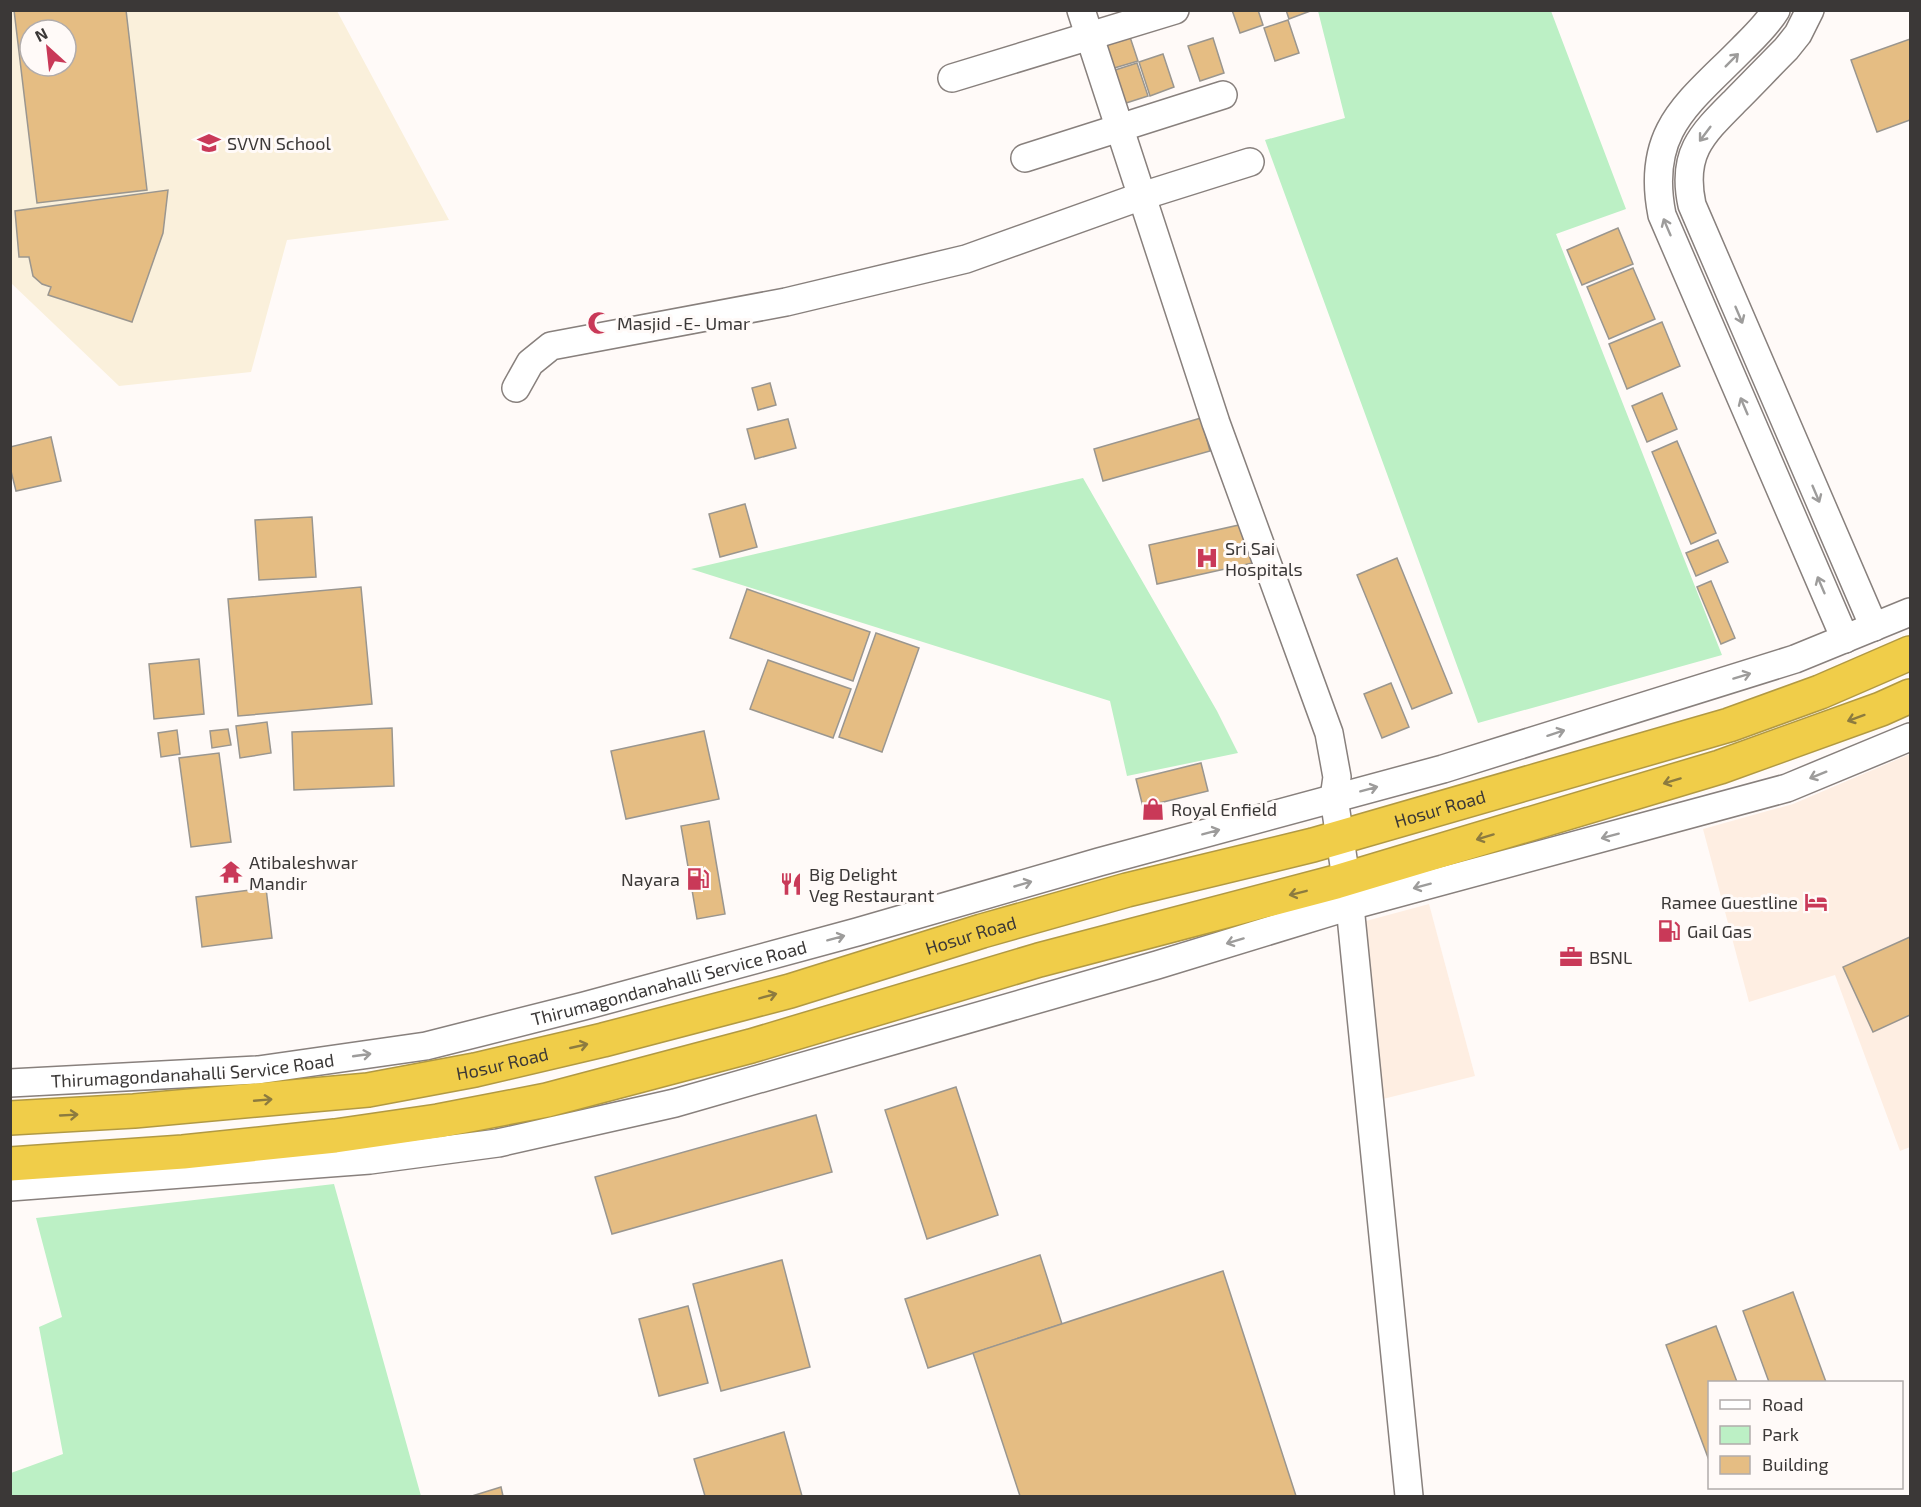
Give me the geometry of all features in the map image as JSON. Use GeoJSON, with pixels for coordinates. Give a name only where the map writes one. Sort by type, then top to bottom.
{"type":"FeatureCollection","features":[{"type":"Feature","properties":{"kind":"highway","name":"Hosur Road"},"geometry":{"type":"LineString","coordinates":[[10,1118],[134,1111],[368,1090],[475,1070],[603,1040],[790,991],[982,931],[1127,890],[1340,837],[1729,725],[1820,692],[1911,653]]}},
{"type":"Feature","properties":{"kind":"highway"},"geometry":{"type":"LineString","coordinates":[[10,1164],[183,1152],[335,1136],[438,1122],[547,1100],[751,1046],[1039,960],[1348,892],[1720,767],[1911,696]]}},
{"type":"Feature","properties":{"kind":"street"},"geometry":{"type":"LineString","coordinates":[[952,78],[1085,23],[1175,10]]}},
{"type":"Feature","properties":{"kind":"street"},"geometry":{"type":"LineString","coordinates":[[1776,10],[1763,28],[1679,113],[1667,136],[1659,160],[1658,197],[1662,215],[1845,639]]}},
{"type":"Feature","properties":{"kind":"street"},"geometry":{"type":"LineString","coordinates":[[1810,10],[1798,34],[1786,49],[1704,132],[1690,166],[1689,193],[1692,205],[1874,627]]}},
{"type":"Feature","properties":{"kind":"street"},"geometry":{"type":"LineString","coordinates":[[1085,23],[1216,423],[1329,733],[1337,777],[1324,802],[1340,837],[1348,892],[1409,1497]]}},
{"type":"Feature","properties":{"kind":"street"},"geometry":{"type":"LineString","coordinates":[[1025,158],[1223,95]]}},
{"type":"Feature","properties":{"kind":"street"},"geometry":{"type":"LineString","coordinates":[[516,388],[530,363],[551,346],[786,302],[966,259],[1142,196],[1250,162]]}},
{"type":"Feature","properties":{"kind":"street","name":"Thirumagondanahalli Service Road"},"geometry":{"type":"LineString","coordinates":[[10,1083],[258,1070],[426,1046],[857,932],[1099,862],[1443,770],[1795,659],[1911,612]]}},
{"type":"Feature","properties":{"kind":"street"},"geometry":{"type":"LineString","coordinates":[[10,1187],[370,1160],[498,1143],[675,1103],[1157,965],[1348,892],[1787,788],[1911,737]]}},
{"type":"Feature","properties":{"kind":"shaded area","name":"SVVN School"},"geometry":{"type":"Polygon","coordinates":[[[10,11],[337,11],[449,220],[287,240],[251,372],[119,386],[11,283],[10,11]]]}},
{"type":"Feature","properties":{"kind":"shaded area","name":"Ramee Guestline"},"geometry":{"type":"Polygon","coordinates":[[[1910,754],[1910,1147],[1900,1151],[1835,975],[1749,1002],[1703,829],[1793,804],[1910,754]]]}},
{"type":"Feature","properties":{"kind":"shaded area"},"geometry":{"type":"Polygon","coordinates":[[[1429,904],[1475,1076],[1379,1100],[1351,925],[1429,904]]]}},
{"type":"Feature","properties":{"kind":"green space"},"geometry":{"type":"Polygon","coordinates":[[[1318,11],[1551,11],[1626,209],[1556,234],[1722,655],[1478,723],[1265,140],[1345,118],[1318,11]]]}},
{"type":"Feature","properties":{"kind":"green space"},"geometry":{"type":"Polygon","coordinates":[[[1083,478],[1217,711],[1238,753],[1127,776],[1110,701],[691,569],[1083,478]]]}},
{"type":"Feature","properties":{"kind":"green space"},"geometry":{"type":"Polygon","coordinates":[[[334,1184],[421,1496],[11,1496],[11,1473],[63,1454],[39,1327],[62,1317],[36,1218],[334,1184]]]}},
{"type":"Feature","properties":{"kind":"building"},"geometry":{"type":"Polygon","coordinates":[[[14,10],[126,10],[147,190],[37,203],[22,78],[78,78],[78,18],[18,18],[18,44],[14,10]]]}},
{"type":"Feature","properties":{"kind":"building"},"geometry":{"type":"Polygon","coordinates":[[[1232,10],[1258,10],[1263,25],[1240,33],[1232,10]]]}},
{"type":"Feature","properties":{"kind":"building"},"geometry":{"type":"Polygon","coordinates":[[[1286,10],[1313,10],[1289,19],[1286,10]]]}},
{"type":"Feature","properties":{"kind":"building"},"geometry":{"type":"Polygon","coordinates":[[[1288,20],[1299,53],[1275,61],[1264,28],[1288,20]]]}},
{"type":"Feature","properties":{"kind":"building"},"geometry":{"type":"Polygon","coordinates":[[[1127,28],[1138,61],[1111,69],[1101,37],[1127,28]]]}},
{"type":"Feature","properties":{"kind":"building"},"geometry":{"type":"Polygon","coordinates":[[[1213,38],[1224,73],[1200,81],[1188,46],[1213,38]]]}},
{"type":"Feature","properties":{"kind":"building"},"geometry":{"type":"Polygon","coordinates":[[[1910,39],[1910,120],[1877,132],[1851,60],[1910,39]]]}},
{"type":"Feature","properties":{"kind":"building"},"geometry":{"type":"Polygon","coordinates":[[[1163,54],[1174,87],[1150,96],[1139,62],[1163,54]]]}},
{"type":"Feature","properties":{"kind":"building"},"geometry":{"type":"Polygon","coordinates":[[[1137,63],[1148,96],[1123,104],[1112,71],[1137,63]]]}},
{"type":"Feature","properties":{"kind":"building"},"geometry":{"type":"Polygon","coordinates":[[[168,190],[163,233],[132,322],[48,295],[51,287],[42,284],[33,276],[29,257],[19,257],[15,211],[168,190]]]}},
{"type":"Feature","properties":{"kind":"building"},"geometry":{"type":"Polygon","coordinates":[[[1618,228],[1633,264],[1582,285],[1567,250],[1618,228]]]}},
{"type":"Feature","properties":{"kind":"building"},"geometry":{"type":"Polygon","coordinates":[[[1633,268],[1655,319],[1609,339],[1587,287],[1633,268]]]}},
{"type":"Feature","properties":{"kind":"building"},"geometry":{"type":"Polygon","coordinates":[[[1662,322],[1680,366],[1627,389],[1609,344],[1662,322]]]}},
{"type":"Feature","properties":{"kind":"building"},"geometry":{"type":"Polygon","coordinates":[[[770,383],[776,405],[758,410],[752,388],[770,383]]]}},
{"type":"Feature","properties":{"kind":"building"},"geometry":{"type":"Polygon","coordinates":[[[1662,393],[1677,429],[1647,442],[1632,406],[1662,393]]]}},
{"type":"Feature","properties":{"kind":"building"},"geometry":{"type":"Polygon","coordinates":[[[1201,418],[1210,451],[1103,481],[1094,449],[1201,418]]]}},
{"type":"Feature","properties":{"kind":"building"},"geometry":{"type":"Polygon","coordinates":[[[788,419],[796,448],[755,459],[747,429],[788,419]]]}},
{"type":"Feature","properties":{"kind":"building"},"geometry":{"type":"Polygon","coordinates":[[[51,437],[61,481],[16,491],[10,467],[10,447],[51,437]]]}},
{"type":"Feature","properties":{"kind":"building"},"geometry":{"type":"Polygon","coordinates":[[[1677,441],[1716,533],[1691,544],[1652,452],[1677,441]]]}},
{"type":"Feature","properties":{"kind":"building"},"geometry":{"type":"Polygon","coordinates":[[[745,504],[757,547],[720,557],[709,514],[745,504]]]}},
{"type":"Feature","properties":{"kind":"building"},"geometry":{"type":"Polygon","coordinates":[[[312,517],[316,577],[259,580],[255,520],[312,517]]]}},
{"type":"Feature","properties":{"kind":"building"},"geometry":{"type":"Polygon","coordinates":[[[1248,523],[1257,562],[1157,584],[1149,545],[1248,523]]]}},
{"type":"Feature","properties":{"kind":"building"},"geometry":{"type":"Polygon","coordinates":[[[1718,540],[1728,562],[1696,576],[1686,553],[1718,540]]]}},
{"type":"Feature","properties":{"kind":"building"},"geometry":{"type":"Polygon","coordinates":[[[1397,558],[1452,693],[1412,709],[1357,575],[1397,558]]]}},
{"type":"Feature","properties":{"kind":"building"},"geometry":{"type":"Polygon","coordinates":[[[1711,581],[1735,638],[1721,644],[1697,587],[1711,581]]]}},
{"type":"Feature","properties":{"kind":"building"},"geometry":{"type":"Polygon","coordinates":[[[361,587],[372,704],[238,716],[228,599],[361,587]]]}},
{"type":"Feature","properties":{"kind":"building"},"geometry":{"type":"Polygon","coordinates":[[[747,589],[870,632],[853,681],[730,638],[747,589]]]}},
{"type":"Feature","properties":{"kind":"building"},"geometry":{"type":"Polygon","coordinates":[[[876,633],[919,648],[882,752],[839,737],[876,633]]]}},
{"type":"Feature","properties":{"kind":"building"},"geometry":{"type":"Polygon","coordinates":[[[199,659],[204,714],[154,719],[149,664],[199,659]]]}},
{"type":"Feature","properties":{"kind":"building"},"geometry":{"type":"Polygon","coordinates":[[[768,660],[851,689],[833,738],[750,709],[768,660]]]}},
{"type":"Feature","properties":{"kind":"building"},"geometry":{"type":"Polygon","coordinates":[[[1391,683],[1409,727],[1382,738],[1364,694],[1391,683]]]}},
{"type":"Feature","properties":{"kind":"building"},"geometry":{"type":"Polygon","coordinates":[[[267,722],[271,753],[240,758],[236,726],[267,722]]]}},
{"type":"Feature","properties":{"kind":"building"},"geometry":{"type":"Polygon","coordinates":[[[392,728],[394,786],[294,790],[292,732],[392,728]]]}},
{"type":"Feature","properties":{"kind":"building"},"geometry":{"type":"Polygon","coordinates":[[[228,729],[231,745],[212,748],[210,731],[228,729]]]}},
{"type":"Feature","properties":{"kind":"building"},"geometry":{"type":"Polygon","coordinates":[[[177,730],[180,754],[161,757],[158,733],[177,730]]]}},
{"type":"Feature","properties":{"kind":"building"},"geometry":{"type":"Polygon","coordinates":[[[704,731],[719,799],[626,819],[611,751],[704,731]]]}},
{"type":"Feature","properties":{"kind":"building"},"geometry":{"type":"Polygon","coordinates":[[[219,753],[231,842],[191,847],[179,758],[219,753]]]}},
{"type":"Feature","properties":{"kind":"building"},"geometry":{"type":"Polygon","coordinates":[[[1201,763],[1208,791],[1143,807],[1136,779],[1201,763]]]}},
{"type":"Feature","properties":{"kind":"building"},"geometry":{"type":"Polygon","coordinates":[[[709,821],[725,914],[697,919],[681,826],[709,821]]]}},
{"type":"Feature","properties":{"kind":"building"},"geometry":{"type":"Polygon","coordinates":[[[266,888],[272,938],[202,947],[196,897],[266,888]]]}},
{"type":"Feature","properties":{"kind":"building"},"geometry":{"type":"Polygon","coordinates":[[[1910,937],[1910,1015],[1873,1032],[1843,967],[1910,937]]]}},
{"type":"Feature","properties":{"kind":"building"},"geometry":{"type":"Polygon","coordinates":[[[956,1087],[998,1215],[927,1239],[885,1110],[956,1087]]]}},
{"type":"Feature","properties":{"kind":"building"},"geometry":{"type":"Polygon","coordinates":[[[816,1115],[832,1172],[612,1234],[595,1177],[816,1115]]]}},
{"type":"Feature","properties":{"kind":"building"},"geometry":{"type":"Polygon","coordinates":[[[1040,1255],[1062,1324],[928,1368],[905,1299],[1040,1255]]]}},
{"type":"Feature","properties":{"kind":"building"},"geometry":{"type":"Polygon","coordinates":[[[782,1260],[810,1367],[721,1391],[693,1284],[782,1260]]]}},
{"type":"Feature","properties":{"kind":"building"},"geometry":{"type":"Polygon","coordinates":[[[1223,1271],[1296,1496],[1020,1496],[973,1353],[1223,1271]]]}},
{"type":"Feature","properties":{"kind":"building"},"geometry":{"type":"Polygon","coordinates":[[[1793,1292],[1826,1381],[1769,1381],[1743,1311],[1793,1292]]]}},
{"type":"Feature","properties":{"kind":"building"},"geometry":{"type":"Polygon","coordinates":[[[688,1306],[708,1383],[659,1396],[639,1319],[688,1306]]]}},
{"type":"Feature","properties":{"kind":"building"},"geometry":{"type":"Polygon","coordinates":[[[1716,1326],[1737,1381],[1708,1381],[1708,1458],[1666,1345],[1716,1326]]]}},
{"type":"Feature","properties":{"kind":"building"},"geometry":{"type":"Polygon","coordinates":[[[784,1432],[802,1496],[705,1496],[694,1459],[784,1432]]]}},
{"type":"Feature","properties":{"kind":"building"},"geometry":{"type":"Polygon","coordinates":[[[501,1487],[503,1496],[472,1496],[501,1487]]]}},
{"type":"Feature","properties":{"kind":"place","name":"SVVN School"},"geometry":{"type":"Point","coordinates":[209,143]}},
{"type":"Feature","properties":{"kind":"place","name":"Masjid -E- Umar"},"geometry":{"type":"Point","coordinates":[599,323]}},
{"type":"Feature","properties":{"kind":"place","name":"Sri Sai Hospitals"},"geometry":{"type":"Point","coordinates":[1207,558]}},
{"type":"Feature","properties":{"kind":"place","name":"Royal Enfield"},"geometry":{"type":"Point","coordinates":[1153,809]}},
{"type":"Feature","properties":{"kind":"place","name":"Atibaleshwar Mandir"},"geometry":{"type":"Point","coordinates":[231,872]}},
{"type":"Feature","properties":{"kind":"place","name":"Nayara"},"geometry":{"type":"Point","coordinates":[698,879]}},
{"type":"Feature","properties":{"kind":"place","name":"Big Delight Veg Restaurant"},"geometry":{"type":"Point","coordinates":[791,884]}},
{"type":"Feature","properties":{"kind":"place","name":"Ramee Guestline"},"geometry":{"type":"Point","coordinates":[1816,902]}},
{"type":"Feature","properties":{"kind":"place","name":"Gail Gas"},"geometry":{"type":"Point","coordinates":[1669,931]}},
{"type":"Feature","properties":{"kind":"place","name":"BSNL"},"geometry":{"type":"Point","coordinates":[1571,957]}}]}
